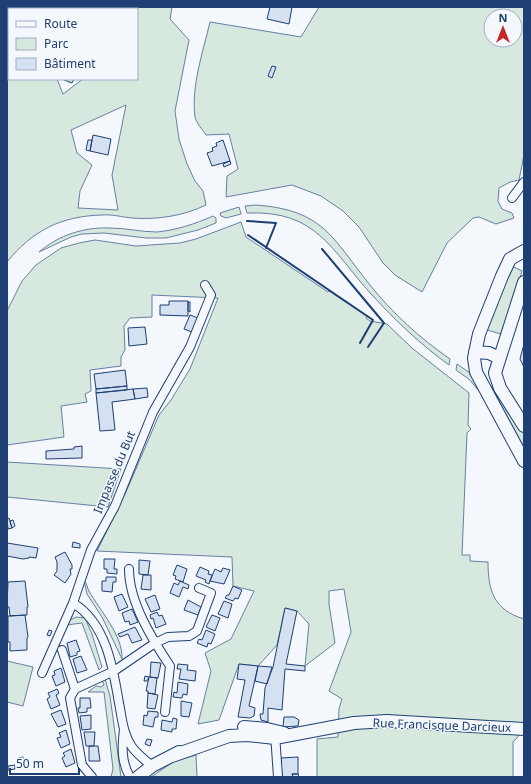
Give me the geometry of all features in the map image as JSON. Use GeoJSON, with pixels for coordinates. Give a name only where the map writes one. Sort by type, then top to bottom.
{"type":"FeatureCollection","features":[{"type":"Feature","properties":{"kind":"street"},"geometry":{"type":"LineString","coordinates":[[512,198],[524,182]]}},
{"type":"Feature","properties":{"kind":"street"},"geometry":{"type":"LineString","coordinates":[[524,251],[510,259],[479,334],[475,352],[476,372],[524,461]]}},
{"type":"Feature","properties":{"kind":"street"},"geometry":{"type":"LineString","coordinates":[[524,282],[495,373],[500,388],[524,426]]}},
{"type":"Feature","properties":{"kind":"street","name":"Impasse du But"},"geometry":{"type":"LineString","coordinates":[[42,673],[73,602],[90,550],[115,506],[153,412],[190,347],[212,295],[205,285]]}},
{"type":"Feature","properties":{"kind":"street"},"geometry":{"type":"LineString","coordinates":[[475,352],[489,353],[499,358]]}},
{"type":"Feature","properties":{"kind":"street"},"geometry":{"type":"LineString","coordinates":[[476,372],[482,374],[495,373]]}},
{"type":"Feature","properties":{"kind":"street"},"geometry":{"type":"LineString","coordinates":[[129,569],[129,582],[150,637],[170,666],[164,712]]}},
{"type":"Feature","properties":{"kind":"street"},"geometry":{"type":"LineString","coordinates":[[92,777],[82,765],[70,698],[75,689],[114,671],[155,643],[168,637],[189,636],[197,631],[211,593],[199,588]]}},
{"type":"Feature","properties":{"kind":"street"},"geometry":{"type":"LineString","coordinates":[[73,602],[85,610],[95,621],[114,671],[124,728],[133,748],[152,766]]}},
{"type":"Feature","properties":{"kind":"street"},"geometry":{"type":"LineString","coordinates":[[62,650],[75,689]]}},
{"type":"Feature","properties":{"kind":"street","name":"Rue Francisque Darcieux"},"geometry":{"type":"LineString","coordinates":[[138,777],[152,766],[172,756],[198,738],[212,733],[248,727],[274,734],[290,734],[338,724],[387,721],[524,729]]}},
{"type":"Feature","properties":{"kind":"street"},"geometry":{"type":"LineString","coordinates":[[124,728],[122,746],[124,763],[130,777]]}},
{"type":"Feature","properties":{"kind":"street"},"geometry":{"type":"LineString","coordinates":[[274,734],[278,777]]}},
{"type":"Feature","properties":{"kind":"green space"},"geometry":{"type":"Polygon","coordinates":[[[104,7],[172,7],[170,19],[189,40],[175,111],[179,139],[187,164],[195,181],[203,191],[206,205],[188,212],[160,218],[132,218],[105,215],[73,218],[48,227],[37,234],[17,251],[7,262],[7,52],[8,80],[57,80],[63,94],[82,80],[138,80],[138,8],[104,7]],[[126,105],[71,130],[77,153],[92,165],[80,191],[78,208],[118,210],[112,175],[126,105]]]}},
{"type":"Feature","properties":{"kind":"green space"},"geometry":{"type":"Polygon","coordinates":[[[319,7],[524,7],[524,155],[519,180],[510,182],[499,188],[498,201],[502,209],[512,213],[514,218],[496,224],[479,217],[473,218],[447,243],[422,292],[395,275],[383,263],[359,227],[343,211],[321,196],[292,185],[226,197],[227,176],[238,169],[229,134],[206,135],[195,117],[194,105],[196,81],[210,22],[301,37],[319,7]]]}},
{"type":"Feature","properties":{"kind":"green space"},"geometry":{"type":"Polygon","coordinates":[[[256,205],[279,208],[297,213],[312,220],[324,229],[346,253],[388,306],[428,343],[450,359],[449,365],[418,341],[390,314],[372,295],[333,248],[320,236],[307,226],[290,218],[271,214],[247,213],[245,206],[256,205]]]}},
{"type":"Feature","properties":{"kind":"green space"},"geometry":{"type":"Polygon","coordinates":[[[239,207],[241,214],[226,218],[221,216],[220,213],[239,207]]]}},
{"type":"Feature","properties":{"kind":"green space"},"geometry":{"type":"Polygon","coordinates":[[[213,216],[216,218],[216,223],[198,230],[166,238],[146,238],[104,233],[82,234],[71,237],[39,252],[63,237],[81,231],[110,228],[157,232],[186,226],[213,216]]]}},
{"type":"Feature","properties":{"kind":"green space"},"geometry":{"type":"Polygon","coordinates":[[[241,222],[246,237],[328,292],[329,291],[367,316],[366,318],[370,321],[387,324],[412,348],[469,393],[468,425],[471,429],[467,433],[462,555],[470,555],[470,561],[488,562],[491,590],[499,605],[514,615],[524,619],[524,730],[513,742],[513,777],[317,777],[317,739],[338,737],[339,709],[342,699],[329,691],[351,632],[344,589],[329,591],[329,604],[335,643],[305,666],[309,624],[297,611],[285,608],[277,645],[258,666],[239,664],[219,720],[198,724],[211,671],[205,653],[231,639],[254,591],[233,586],[232,557],[97,551],[126,492],[159,415],[171,400],[190,369],[218,298],[152,295],[152,317],[130,318],[124,326],[125,350],[121,357],[121,366],[90,370],[91,391],[85,394],[87,402],[61,406],[64,437],[7,445],[7,311],[22,281],[36,265],[61,248],[79,243],[95,240],[136,246],[180,243],[196,239],[241,222]]]}},
{"type":"Feature","properties":{"kind":"green space"},"geometry":{"type":"Polygon","coordinates":[[[512,266],[522,271],[504,335],[484,329],[512,266]]]}},
{"type":"Feature","properties":{"kind":"green space"},"geometry":{"type":"Polygon","coordinates":[[[457,364],[473,375],[482,389],[478,390],[470,380],[456,370],[457,364]]]}},
{"type":"Feature","properties":{"kind":"green space"},"geometry":{"type":"Polygon","coordinates":[[[499,391],[524,434],[524,452],[492,394],[499,391]]]}},
{"type":"Feature","properties":{"kind":"green space"},"geometry":{"type":"Polygon","coordinates":[[[7,462],[121,469],[108,507],[7,497],[7,462]]]}},
{"type":"Feature","properties":{"kind":"green space"},"geometry":{"type":"Polygon","coordinates":[[[84,580],[89,591],[115,632],[119,641],[122,659],[102,617],[87,594],[84,580]]]}},
{"type":"Feature","properties":{"kind":"green space"},"geometry":{"type":"Polygon","coordinates":[[[76,617],[85,618],[92,634],[102,667],[99,670],[82,623],[66,625],[68,621],[76,617]]]}},
{"type":"Feature","properties":{"kind":"green space"},"geometry":{"type":"Polygon","coordinates":[[[7,661],[33,667],[23,706],[7,702],[7,661]]]}},
{"type":"Feature","properties":{"kind":"green space"},"geometry":{"type":"Polygon","coordinates":[[[105,679],[110,696],[121,777],[111,777],[113,769],[104,692],[88,692],[96,686],[101,687],[104,685],[102,680],[105,679]]]}},
{"type":"Feature","properties":{"kind":"green space"},"geometry":{"type":"Polygon","coordinates":[[[196,755],[197,777],[151,777],[173,762],[196,755]]]}},
{"type":"Feature","properties":{"kind":"building"},"geometry":{"type":"Polygon","coordinates":[[[27,7],[50,7],[50,8],[27,7]]]}},
{"type":"Feature","properties":{"kind":"building"},"geometry":{"type":"Polygon","coordinates":[[[270,7],[292,7],[289,24],[267,19],[270,7]]]}},
{"type":"Feature","properties":{"kind":"building"},"geometry":{"type":"Polygon","coordinates":[[[7,21],[8,46],[7,45],[7,21]]]}},
{"type":"Feature","properties":{"kind":"building"},"geometry":{"type":"Polygon","coordinates":[[[272,66],[276,67],[272,78],[268,76],[272,66]]]}},
{"type":"Feature","properties":{"kind":"building"},"geometry":{"type":"Polygon","coordinates":[[[64,80],[74,80],[72,83],[64,80]]]}},
{"type":"Feature","properties":{"kind":"building"},"geometry":{"type":"Polygon","coordinates":[[[93,135],[111,139],[108,155],[90,151],[93,135]]]}},
{"type":"Feature","properties":{"kind":"building"},"geometry":{"type":"Polygon","coordinates":[[[88,140],[92,140],[90,151],[86,150],[88,140]]]}},
{"type":"Feature","properties":{"kind":"building"},"geometry":{"type":"Polygon","coordinates":[[[223,140],[230,161],[212,166],[207,153],[213,151],[212,148],[217,146],[216,143],[223,140]]]}},
{"type":"Feature","properties":{"kind":"building"},"geometry":{"type":"Polygon","coordinates":[[[230,161],[231,164],[224,167],[223,164],[230,161]]]}},
{"type":"Feature","properties":{"kind":"building"},"geometry":{"type":"Polygon","coordinates":[[[169,301],[188,301],[188,316],[160,315],[160,305],[169,305],[169,301]]]}},
{"type":"Feature","properties":{"kind":"building"},"geometry":{"type":"Polygon","coordinates":[[[188,302],[190,302],[190,312],[188,311],[188,302]]]}},
{"type":"Feature","properties":{"kind":"building"},"geometry":{"type":"Polygon","coordinates":[[[190,315],[198,318],[192,332],[184,329],[190,315]]]}},
{"type":"Feature","properties":{"kind":"building"},"geometry":{"type":"Polygon","coordinates":[[[145,327],[147,344],[129,346],[128,328],[145,327]]]}},
{"type":"Feature","properties":{"kind":"building"},"geometry":{"type":"Polygon","coordinates":[[[524,344],[524,367],[520,359],[524,344]]]}},
{"type":"Feature","properties":{"kind":"building"},"geometry":{"type":"Polygon","coordinates":[[[125,370],[127,386],[96,389],[94,374],[125,370]]]}},
{"type":"Feature","properties":{"kind":"building"},"geometry":{"type":"Polygon","coordinates":[[[127,386],[127,390],[96,393],[96,389],[127,386]]]}},
{"type":"Feature","properties":{"kind":"building"},"geometry":{"type":"Polygon","coordinates":[[[147,388],[148,397],[135,399],[133,389],[147,388]]]}},
{"type":"Feature","properties":{"kind":"building"},"geometry":{"type":"Polygon","coordinates":[[[133,389],[135,399],[112,402],[115,430],[100,431],[96,393],[133,389]]]}},
{"type":"Feature","properties":{"kind":"building"},"geometry":{"type":"Polygon","coordinates":[[[82,446],[82,458],[46,459],[46,451],[74,449],[74,447],[82,446]]]}},
{"type":"Feature","properties":{"kind":"building"},"geometry":{"type":"Polygon","coordinates":[[[9,518],[12,528],[8,529],[7,519],[9,518]]]}},
{"type":"Feature","properties":{"kind":"building"},"geometry":{"type":"Polygon","coordinates":[[[13,520],[15,526],[12,528],[10,521],[13,520]]]}},
{"type":"Feature","properties":{"kind":"building"},"geometry":{"type":"Polygon","coordinates":[[[73,542],[80,544],[80,548],[72,547],[73,542]]]}},
{"type":"Feature","properties":{"kind":"building"},"geometry":{"type":"Polygon","coordinates":[[[7,543],[38,548],[36,558],[29,557],[23,559],[7,556],[7,543]]]}},
{"type":"Feature","properties":{"kind":"building"},"geometry":{"type":"Polygon","coordinates":[[[65,552],[72,565],[72,569],[70,569],[71,574],[65,583],[54,575],[57,571],[57,562],[55,557],[65,552]]]}},
{"type":"Feature","properties":{"kind":"building"},"geometry":{"type":"Polygon","coordinates":[[[104,559],[115,559],[114,569],[117,569],[117,574],[107,573],[107,569],[104,569],[104,559]]]}},
{"type":"Feature","properties":{"kind":"building"},"geometry":{"type":"Polygon","coordinates":[[[139,560],[150,561],[148,575],[139,574],[139,560]]]}},
{"type":"Feature","properties":{"kind":"building"},"geometry":{"type":"Polygon","coordinates":[[[177,565],[187,569],[183,582],[175,579],[176,576],[173,575],[177,565]]]}},
{"type":"Feature","properties":{"kind":"building"},"geometry":{"type":"Polygon","coordinates":[[[200,567],[209,571],[208,574],[212,575],[209,584],[205,582],[206,580],[196,576],[200,567]]]}},
{"type":"Feature","properties":{"kind":"building"},"geometry":{"type":"Polygon","coordinates":[[[223,568],[230,570],[224,584],[210,581],[215,569],[221,572],[223,568]]]}},
{"type":"Feature","properties":{"kind":"building"},"geometry":{"type":"Polygon","coordinates":[[[143,575],[151,575],[151,590],[141,589],[143,575]]]}},
{"type":"Feature","properties":{"kind":"building"},"geometry":{"type":"Polygon","coordinates":[[[106,577],[116,577],[116,582],[113,582],[112,592],[102,591],[102,581],[106,581],[106,577]]]}},
{"type":"Feature","properties":{"kind":"building"},"geometry":{"type":"Polygon","coordinates":[[[25,581],[28,607],[27,615],[10,616],[9,607],[7,607],[8,582],[25,581]]]}},
{"type":"Feature","properties":{"kind":"building"},"geometry":{"type":"Polygon","coordinates":[[[180,581],[189,585],[188,589],[183,587],[179,597],[170,593],[174,583],[178,585],[180,581]]]}},
{"type":"Feature","properties":{"kind":"building"},"geometry":{"type":"Polygon","coordinates":[[[233,586],[242,590],[238,599],[235,598],[233,601],[225,598],[229,595],[233,586]]]}},
{"type":"Feature","properties":{"kind":"building"},"geometry":{"type":"Polygon","coordinates":[[[122,594],[128,607],[119,611],[114,597],[122,594]]]}},
{"type":"Feature","properties":{"kind":"building"},"geometry":{"type":"Polygon","coordinates":[[[155,595],[160,609],[151,612],[145,599],[155,595]]]}},
{"type":"Feature","properties":{"kind":"building"},"geometry":{"type":"Polygon","coordinates":[[[188,600],[201,607],[198,615],[184,610],[188,600]]]}},
{"type":"Feature","properties":{"kind":"building"},"geometry":{"type":"Polygon","coordinates":[[[224,601],[232,604],[228,618],[218,614],[224,601]]]}},
{"type":"Feature","properties":{"kind":"building"},"geometry":{"type":"Polygon","coordinates":[[[285,608],[297,611],[286,664],[305,666],[305,671],[285,669],[282,710],[268,708],[268,722],[261,720],[260,714],[263,714],[265,688],[273,667],[285,608]]]}},
{"type":"Feature","properties":{"kind":"building"},"geometry":{"type":"Polygon","coordinates":[[[132,609],[138,622],[130,625],[129,621],[125,622],[122,613],[132,609]]]}},
{"type":"Feature","properties":{"kind":"building"},"geometry":{"type":"Polygon","coordinates":[[[157,612],[159,616],[162,615],[166,624],[156,628],[153,618],[151,619],[150,615],[157,612]]]}},
{"type":"Feature","properties":{"kind":"building"},"geometry":{"type":"Polygon","coordinates":[[[25,615],[28,637],[27,650],[10,651],[10,642],[8,642],[8,616],[25,615]]]}},
{"type":"Feature","properties":{"kind":"building"},"geometry":{"type":"Polygon","coordinates":[[[212,615],[220,618],[215,631],[206,627],[212,615]]]}},
{"type":"Feature","properties":{"kind":"building"},"geometry":{"type":"Polygon","coordinates":[[[135,627],[142,640],[132,643],[128,634],[120,637],[118,634],[135,627]]]}},
{"type":"Feature","properties":{"kind":"building"},"geometry":{"type":"Polygon","coordinates":[[[49,630],[52,631],[50,636],[47,635],[49,630]]]}},
{"type":"Feature","properties":{"kind":"building"},"geometry":{"type":"Polygon","coordinates":[[[206,630],[215,634],[211,644],[208,643],[207,647],[197,643],[199,639],[202,640],[206,630]]]}},
{"type":"Feature","properties":{"kind":"building"},"geometry":{"type":"Polygon","coordinates":[[[76,640],[80,651],[77,652],[77,655],[70,657],[67,643],[76,640]]]}},
{"type":"Feature","properties":{"kind":"building"},"geometry":{"type":"Polygon","coordinates":[[[81,656],[87,670],[77,673],[73,659],[81,656]]]}},
{"type":"Feature","properties":{"kind":"building"},"geometry":{"type":"Polygon","coordinates":[[[151,662],[161,663],[158,678],[150,677],[151,662]]]}},
{"type":"Feature","properties":{"kind":"building"},"geometry":{"type":"Polygon","coordinates":[[[178,664],[188,665],[187,670],[196,671],[195,681],[179,679],[181,669],[177,669],[178,664]]]}},
{"type":"Feature","properties":{"kind":"building"},"geometry":{"type":"Polygon","coordinates":[[[239,664],[258,666],[249,706],[255,708],[254,716],[250,718],[238,717],[245,680],[237,679],[239,664]]]}},
{"type":"Feature","properties":{"kind":"building"},"geometry":{"type":"Polygon","coordinates":[[[258,666],[272,667],[267,684],[255,681],[258,666]]]}},
{"type":"Feature","properties":{"kind":"building"},"geometry":{"type":"Polygon","coordinates":[[[61,668],[65,682],[56,686],[52,676],[55,675],[54,671],[61,668]]]}},
{"type":"Feature","properties":{"kind":"building"},"geometry":{"type":"Polygon","coordinates":[[[145,676],[149,677],[147,681],[144,681],[145,676]]]}},
{"type":"Feature","properties":{"kind":"building"},"geometry":{"type":"Polygon","coordinates":[[[149,677],[157,678],[155,694],[148,693],[148,691],[146,691],[149,677]]]}},
{"type":"Feature","properties":{"kind":"building"},"geometry":{"type":"Polygon","coordinates":[[[178,682],[188,684],[187,695],[183,694],[182,698],[173,697],[174,692],[177,693],[178,682]]]}},
{"type":"Feature","properties":{"kind":"building"},"geometry":{"type":"Polygon","coordinates":[[[57,689],[59,693],[56,695],[60,705],[51,709],[47,699],[50,697],[48,693],[57,689]]]}},
{"type":"Feature","properties":{"kind":"building"},"geometry":{"type":"Polygon","coordinates":[[[148,693],[158,695],[155,709],[147,708],[148,693]]]}},
{"type":"Feature","properties":{"kind":"building"},"geometry":{"type":"Polygon","coordinates":[[[80,698],[90,698],[91,708],[87,708],[87,712],[79,713],[78,708],[80,708],[80,698]]]}},
{"type":"Feature","properties":{"kind":"building"},"geometry":{"type":"Polygon","coordinates":[[[181,701],[192,703],[189,717],[181,716],[181,701]]]}},
{"type":"Feature","properties":{"kind":"building"},"geometry":{"type":"Polygon","coordinates":[[[61,710],[66,724],[58,727],[51,714],[61,710]]]}},
{"type":"Feature","properties":{"kind":"building"},"geometry":{"type":"Polygon","coordinates":[[[148,711],[158,712],[158,717],[155,717],[153,727],[143,725],[144,715],[147,716],[148,711]]]}},
{"type":"Feature","properties":{"kind":"building"},"geometry":{"type":"Polygon","coordinates":[[[91,715],[91,729],[82,730],[80,716],[91,715]]]}},
{"type":"Feature","properties":{"kind":"building"},"geometry":{"type":"Polygon","coordinates":[[[284,717],[294,717],[299,720],[298,726],[283,727],[284,717]]]}},
{"type":"Feature","properties":{"kind":"building"},"geometry":{"type":"Polygon","coordinates":[[[173,718],[177,719],[176,729],[172,729],[172,732],[161,730],[162,720],[172,722],[173,718]]]}},
{"type":"Feature","properties":{"kind":"building"},"geometry":{"type":"Polygon","coordinates":[[[66,730],[70,744],[61,748],[57,738],[61,737],[59,733],[66,730]]]}},
{"type":"Feature","properties":{"kind":"building"},"geometry":{"type":"Polygon","coordinates":[[[84,732],[95,732],[94,746],[86,746],[84,732]]]}},
{"type":"Feature","properties":{"kind":"building"},"geometry":{"type":"Polygon","coordinates":[[[147,739],[152,740],[150,746],[145,744],[147,739]]]}},
{"type":"Feature","properties":{"kind":"building"},"geometry":{"type":"Polygon","coordinates":[[[89,746],[98,746],[100,761],[89,761],[89,746]]]}},
{"type":"Feature","properties":{"kind":"building"},"geometry":{"type":"Polygon","coordinates":[[[71,749],[75,763],[66,767],[62,758],[65,756],[63,753],[71,749]]]}},
{"type":"Feature","properties":{"kind":"building"},"geometry":{"type":"Polygon","coordinates":[[[23,757],[23,762],[18,762],[18,758],[23,757]]]}},
{"type":"Feature","properties":{"kind":"building"},"geometry":{"type":"Polygon","coordinates":[[[298,757],[298,774],[292,774],[293,777],[282,777],[281,758],[298,757]]]}},
{"type":"Feature","properties":{"kind":"building"},"geometry":{"type":"Polygon","coordinates":[[[15,765],[15,769],[8,770],[8,766],[15,765]]]}},
{"type":"Feature","properties":{"kind":"building"},"geometry":{"type":"Polygon","coordinates":[[[292,774],[298,774],[299,777],[293,777],[292,774]]]}},
{"type":"Feature","properties":{"kind":"wall"},"geometry":{"type":"LineString","coordinates":[[247,221],[276,223],[266,248]]}},
{"type":"Feature","properties":{"kind":"wall"},"geometry":{"type":"LineString","coordinates":[[248,235],[373,320],[360,343]]}},
{"type":"Feature","properties":{"kind":"wall"},"geometry":{"type":"LineString","coordinates":[[322,249],[384,323],[368,347]]}}]}
